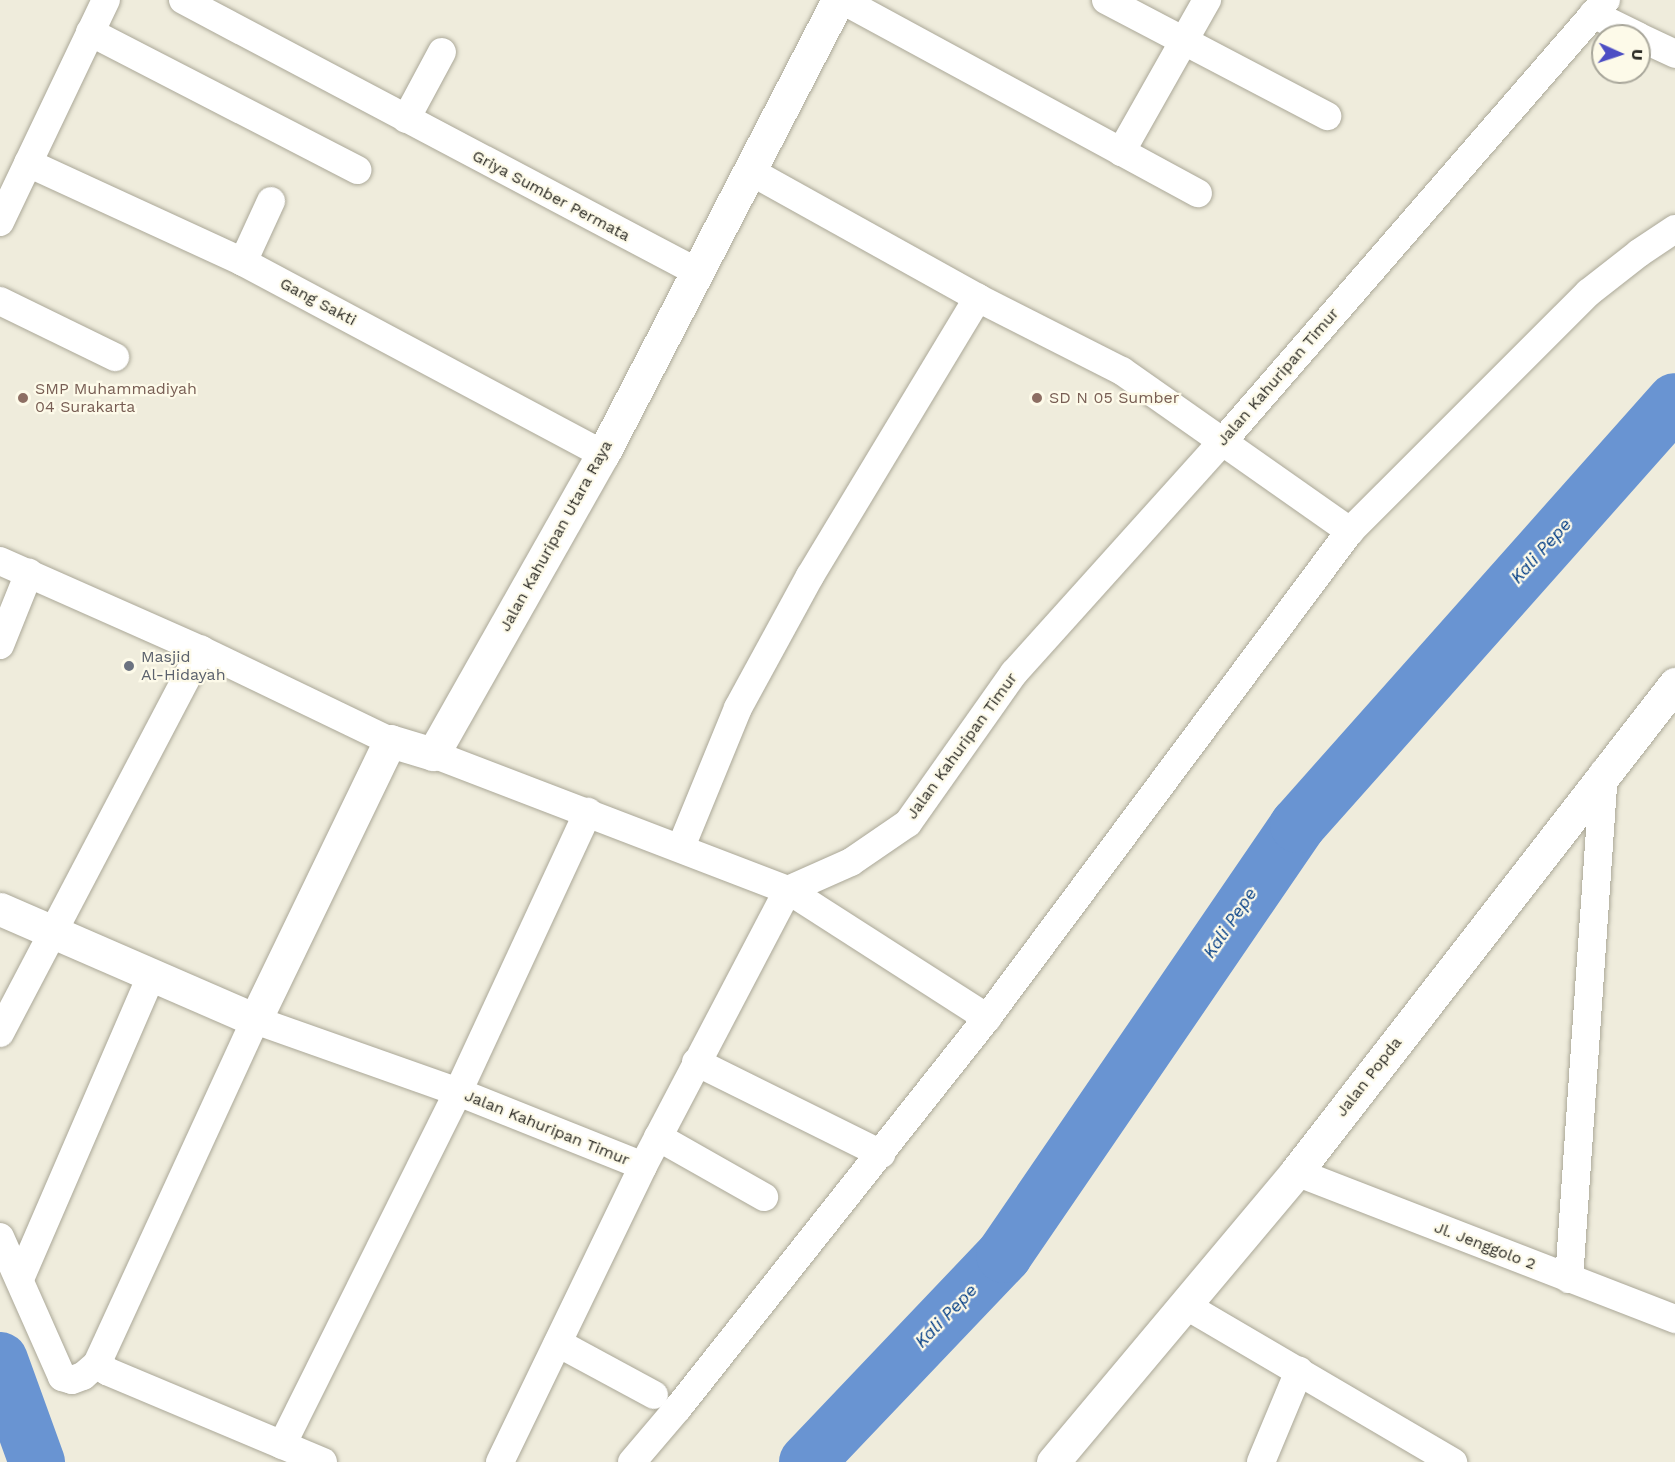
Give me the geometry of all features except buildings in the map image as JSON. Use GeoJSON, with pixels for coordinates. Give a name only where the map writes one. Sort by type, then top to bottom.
{"type":"FeatureCollection","features":[{"type":"Feature","properties":{"kind":"street"},"geometry":{"type":"LineString","coordinates":[[0,222],[106,0]]}},
{"type":"Feature","properties":{"kind":"street","name":"Griya Sumber Permata"},"geometry":{"type":"LineString","coordinates":[[183,0],[697,272]]}},
{"type":"Feature","properties":{"kind":"street","name":"Jalan Kahuripan Utara Raya"},"geometry":{"type":"LineString","coordinates":[[433,754],[603,454],[837,0]]}},
{"type":"Feature","properties":{"kind":"street"},"geometry":{"type":"LineString","coordinates":[[843,0],[1198,193]]}},
{"type":"Feature","properties":{"kind":"street"},"geometry":{"type":"LineString","coordinates":[[1106,0],[1327,116]]}},
{"type":"Feature","properties":{"kind":"street"},"geometry":{"type":"LineString","coordinates":[[1121,152],[1207,0]]}},
{"type":"Feature","properties":{"kind":"street"},"geometry":{"type":"LineString","coordinates":[[1599,7],[1622,24]]}},
{"type":"Feature","properties":{"kind":"street","name":"Jalan Kahuripan Timur"},"geometry":{"type":"LineString","coordinates":[[0,909],[255,1020],[458,1092],[643,1167],[788,890],[851,862],[908,823],[1014,673],[1223,441],[1599,7]]}},
{"type":"Feature","properties":{"kind":"street"},"geometry":{"type":"LineString","coordinates":[[90,32],[357,170]]}},
{"type":"Feature","properties":{"kind":"street"},"geometry":{"type":"LineString","coordinates":[[1651,42],[1675,54]]}},
{"type":"Feature","properties":{"kind":"street"},"geometry":{"type":"LineString","coordinates":[[406,119],[442,52]]}},
{"type":"Feature","properties":{"kind":"street","name":"Gang Sakti"},"geometry":{"type":"LineString","coordinates":[[28,163],[243,262],[603,454]]}},
{"type":"Feature","properties":{"kind":"street"},"geometry":{"type":"LineString","coordinates":[[750,171],[978,298],[1122,371],[1350,531]]}},
{"type":"Feature","properties":{"kind":"street"},"geometry":{"type":"LineString","coordinates":[[243,262],[271,201]]}},
{"type":"Feature","properties":{"kind":"street"},"geometry":{"type":"LineString","coordinates":[[632,1462],[686,1399],[987,1018],[1350,531],[1588,293],[1639,253],[1675,229]]}},
{"type":"Feature","properties":{"kind":"street"},"geometry":{"type":"LineString","coordinates":[[681,847],[738,708],[810,576],[978,298]]}},
{"type":"Feature","properties":{"kind":"street"},"geometry":{"type":"LineString","coordinates":[[0,301],[115,357]]}},
{"type":"Feature","properties":{"kind":"street"},"geometry":{"type":"LineString","coordinates":[[0,561],[201,650],[390,741],[433,754],[588,812],[788,890],[987,1018]]}},
{"type":"Feature","properties":{"kind":"street"},"geometry":{"type":"LineString","coordinates":[[0,645],[29,573]]}},
{"type":"Feature","properties":{"kind":"street"},"geometry":{"type":"LineString","coordinates":[[0,1033],[201,650]]}},
{"type":"Feature","properties":{"kind":"street","name":"Jalan Popda"},"geometry":{"type":"LineString","coordinates":[[1053,1462],[1296,1172],[1604,772],[1675,684]]}},
{"type":"Feature","properties":{"kind":"street"},"geometry":{"type":"LineString","coordinates":[[0,1237],[62,1377],[72,1380],[83,1376],[97,1364],[255,1020],[390,741]]}},
{"type":"Feature","properties":{"kind":"street"},"geometry":{"type":"LineString","coordinates":[[1569,1279],[1604,772]]}},
{"type":"Feature","properties":{"kind":"street"},"geometry":{"type":"LineString","coordinates":[[282,1445],[458,1092],[588,812]]}},
{"type":"Feature","properties":{"kind":"street"},"geometry":{"type":"LineString","coordinates":[[20,1279],[151,976]]}},
{"type":"Feature","properties":{"kind":"street"},"geometry":{"type":"LineString","coordinates":[[696,1062],[881,1154]]}},
{"type":"Feature","properties":{"kind":"street"},"geometry":{"type":"LineString","coordinates":[[658,1137],[764,1197]]}},
{"type":"Feature","properties":{"kind":"street"},"geometry":{"type":"LineString","coordinates":[[500,1462],[643,1167]]}},
{"type":"Feature","properties":{"kind":"street","name":"Jl. Jenggolo 2"},"geometry":{"type":"LineString","coordinates":[[1296,1172],[1675,1319]]}},
{"type":"Feature","properties":{"kind":"street"},"geometry":{"type":"LineString","coordinates":[[1185,1305],[1453,1462]]}},
{"type":"Feature","properties":{"kind":"street"},"geometry":{"type":"LineString","coordinates":[[558,1343],[654,1395]]}},
{"type":"Feature","properties":{"kind":"street"},"geometry":{"type":"LineString","coordinates":[[97,1364],[107,1371],[323,1462]]}},
{"type":"Feature","properties":{"kind":"street"},"geometry":{"type":"LineString","coordinates":[[1261,1462],[1299,1371]]}},
{"type":"Feature","properties":{"kind":"waterway","name":"Kali Pepe"},"geometry":{"type":"LineString","coordinates":[[807,1462],[1004,1255],[1298,825],[1675,401]]}},
{"type":"Feature","properties":{"kind":"waterway"},"geometry":{"type":"LineString","coordinates":[[0,1360],[37,1462]]}},
{"type":"Feature","properties":{"kind":"place","name":"SMP Muhammadiyah 04 Surakarta"},"geometry":{"type":"Point","coordinates":[23,398]}},
{"type":"Feature","properties":{"kind":"place","name":"SD N 05 Sumber"},"geometry":{"type":"Point","coordinates":[1037,398]}},
{"type":"Feature","properties":{"kind":"place","name":"Masjid Al-Hidayah"},"geometry":{"type":"Point","coordinates":[129,666]}}]}
